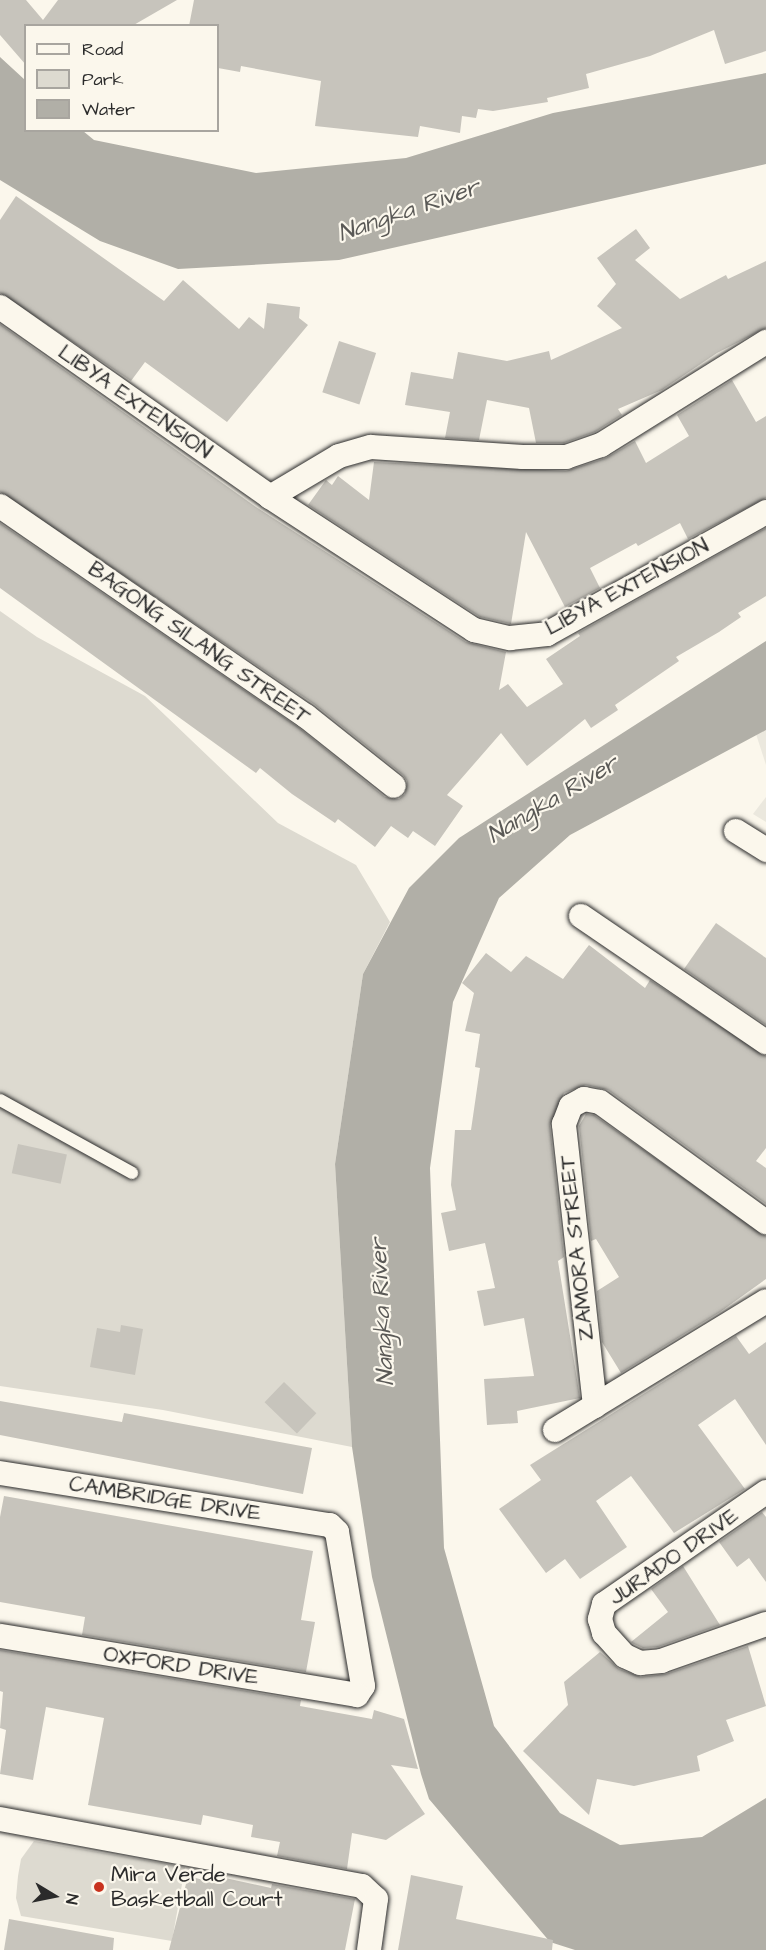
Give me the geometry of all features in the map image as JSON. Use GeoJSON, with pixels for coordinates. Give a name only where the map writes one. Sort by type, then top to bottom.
{"type":"FeatureCollection","features":[{"type":"Feature","properties":{"kind":"street","name":"LIBYA EXTENSION"},"geometry":{"type":"LineString","coordinates":[[0,307],[270,497],[474,630],[510,638],[547,634],[766,512]]}},
{"type":"Feature","properties":{"kind":"street"},"geometry":{"type":"LineString","coordinates":[[270,497],[339,456],[371,447],[523,458],[566,457],[601,444],[766,342]]}},
{"type":"Feature","properties":{"kind":"street","name":"BAGONG SILANG STREET"},"geometry":{"type":"LineString","coordinates":[[0,506],[306,716],[394,786]]}},
{"type":"Feature","properties":{"kind":"street"},"geometry":{"type":"LineString","coordinates":[[736,831],[766,850]]}},
{"type":"Feature","properties":{"kind":"street"},"geometry":{"type":"LineString","coordinates":[[581,916],[766,1042]]}},
{"type":"Feature","properties":{"kind":"street","name":"ZAMORA STREET"},"geometry":{"type":"LineString","coordinates":[[595,1406],[564,1124],[571,1106],[584,1098],[600,1102],[766,1222]]}},
{"type":"Feature","properties":{"kind":"street"},"geometry":{"type":"LineString","coordinates":[[555,1430],[766,1301]]}},
{"type":"Feature","properties":{"kind":"street","name":"CAMBRIDGE DRIVE"},"geometry":{"type":"LineString","coordinates":[[0,1473],[330,1525],[337,1532],[362,1693]]}},
{"type":"Feature","properties":{"kind":"street","name":"JURADO DRIVE"},"geometry":{"type":"LineString","coordinates":[[766,1492],[604,1604],[600,1619],[604,1634],[625,1656],[640,1663],[661,1661],[766,1624]]}},
{"type":"Feature","properties":{"kind":"street","name":"OXFORD DRIVE"},"geometry":{"type":"LineString","coordinates":[[0,1636],[313,1688],[362,1693]]}},
{"type":"Feature","properties":{"kind":"street"},"geometry":{"type":"LineString","coordinates":[[0,1819],[362,1886],[376,1899],[369,1950]]}},
{"type":"Feature","properties":{"kind":"lane"},"geometry":{"type":"LineString","coordinates":[[0,1100],[132,1173]]}},
{"type":"Feature","properties":{"kind":"shaded area"},"geometry":{"type":"Polygon","coordinates":[[[766,730],[766,765],[756,734],[766,730]]]}},
{"type":"Feature","properties":{"kind":"shaded area"},"geometry":{"type":"Polygon","coordinates":[[[766,797],[766,822],[753,814],[766,797]]]}},
{"type":"Feature","properties":{"kind":"green space"},"geometry":{"type":"Polygon","coordinates":[[[0,611],[37,637],[145,696],[278,823],[356,865],[390,922],[363,974],[335,1164],[352,1447],[163,1410],[0,1386],[0,611]]]}},
{"type":"Feature","properties":{"kind":"green space","name":"Mira Verde Basketball Court"},"geometry":{"type":"Polygon","coordinates":[[[34,1841],[185,1867],[172,1941],[21,1916],[16,1898],[18,1876],[21,1859],[34,1841]]]}},
{"type":"Feature","properties":{"kind":"water","name":"Nangka River"},"geometry":{"type":"Polygon","coordinates":[[[0,57],[24,79],[24,132],[84,132],[94,140],[256,173],[406,158],[553,113],[766,73],[766,164],[339,260],[178,269],[100,241],[0,180],[0,57]]]}},
{"type":"Feature","properties":{"kind":"water","name":"Nangka River"},"geometry":{"type":"Polygon","coordinates":[[[766,641],[766,730],[570,835],[499,898],[453,1002],[430,1168],[444,1548],[494,1726],[560,1813],[620,1845],[702,1837],[766,1798],[766,1950],[575,1950],[550,1942],[429,1799],[421,1774],[372,1577],[352,1447],[335,1164],[363,974],[409,888],[459,838],[766,641]]]}},
{"type":"Feature","properties":{"kind":"building"},"geometry":{"type":"Polygon","coordinates":[[[0,0],[26,0],[43,20],[58,0],[177,0],[135,24],[24,24],[24,63],[0,35],[0,0]]]}},
{"type":"Feature","properties":{"kind":"building"},"geometry":{"type":"Polygon","coordinates":[[[194,0],[766,0],[766,51],[725,64],[714,30],[650,56],[586,74],[589,88],[547,98],[548,102],[493,111],[478,109],[476,118],[462,116],[460,133],[420,126],[418,137],[315,126],[321,81],[241,66],[240,72],[219,68],[219,24],[189,24],[194,0]]]}},
{"type":"Feature","properties":{"kind":"building"},"geometry":{"type":"Polygon","coordinates":[[[16,196],[164,301],[183,280],[239,329],[249,317],[264,329],[267,303],[300,307],[299,318],[308,325],[227,422],[145,362],[131,381],[0,293],[0,220],[16,196]]]}},
{"type":"Feature","properties":{"kind":"building"},"geometry":{"type":"Polygon","coordinates":[[[636,229],[650,248],[635,260],[680,299],[726,275],[728,279],[766,261],[766,328],[717,353],[662,390],[618,409],[622,415],[595,432],[564,443],[536,443],[529,408],[487,400],[479,440],[445,438],[450,412],[405,405],[411,372],[453,379],[458,352],[507,361],[549,351],[551,360],[622,328],[597,306],[616,284],[597,258],[636,229]]]}},
{"type":"Feature","properties":{"kind":"building"},"geometry":{"type":"Polygon","coordinates":[[[0,324],[256,507],[466,642],[506,652],[499,690],[508,684],[527,707],[563,684],[546,659],[580,636],[578,633],[766,528],[766,596],[738,613],[741,617],[719,632],[676,657],[679,661],[615,705],[618,710],[591,728],[585,719],[527,766],[501,733],[447,795],[463,806],[435,846],[413,831],[408,838],[391,826],[375,847],[338,819],[335,823],[292,794],[260,768],[256,773],[0,588],[0,523],[298,727],[385,797],[399,799],[405,794],[407,781],[403,775],[314,704],[0,492],[0,324]]]}},
{"type":"Feature","properties":{"kind":"building"},"geometry":{"type":"Polygon","coordinates":[[[339,341],[376,353],[359,404],[322,392],[339,341]]]}},
{"type":"Feature","properties":{"kind":"building"},"geometry":{"type":"Polygon","coordinates":[[[732,380],[756,422],[766,416],[766,498],[688,539],[680,523],[638,546],[636,543],[590,568],[600,588],[565,607],[526,532],[511,624],[480,617],[308,505],[326,480],[332,485],[338,476],[369,500],[374,462],[566,471],[606,458],[635,441],[646,463],[689,436],[677,415],[732,380]]]}},
{"type":"Feature","properties":{"kind":"building"},"geometry":{"type":"Polygon","coordinates":[[[716,923],[766,958],[766,1025],[684,969],[716,923]]]}},
{"type":"Feature","properties":{"kind":"building"},"geometry":{"type":"Polygon","coordinates":[[[589,945],[645,988],[650,980],[766,1056],[766,1148],[756,1161],[766,1168],[766,1204],[608,1090],[586,1085],[564,1093],[550,1126],[564,1257],[558,1261],[580,1398],[517,1411],[518,1423],[487,1425],[484,1379],[534,1376],[524,1318],[484,1326],[477,1291],[495,1288],[485,1243],[449,1251],[441,1213],[456,1210],[451,1185],[455,1130],[471,1130],[480,1068],[475,1067],[480,1034],[465,1031],[474,993],[462,983],[486,953],[511,972],[526,956],[563,979],[589,945]]]}},
{"type":"Feature","properties":{"kind":"building"},"geometry":{"type":"Polygon","coordinates":[[[586,1114],[594,1115],[766,1236],[766,1279],[720,1312],[621,1373],[602,1342],[597,1291],[619,1277],[596,1239],[591,1241],[579,1126],[586,1114]]]}},
{"type":"Feature","properties":{"kind":"building"},"geometry":{"type":"Polygon","coordinates":[[[18,1144],[67,1154],[61,1184],[12,1173],[18,1144]]]}},
{"type":"Feature","properties":{"kind":"building"},"geometry":{"type":"Polygon","coordinates":[[[121,1325],[143,1329],[135,1375],[90,1367],[97,1328],[120,1332],[121,1325]]]}},
{"type":"Feature","properties":{"kind":"building"},"geometry":{"type":"Polygon","coordinates":[[[736,1336],[749,1354],[766,1342],[766,1445],[735,1399],[698,1425],[745,1489],[674,1533],[631,1476],[596,1501],[627,1547],[580,1579],[565,1559],[546,1573],[499,1509],[541,1480],[530,1465],[736,1336]]]}},
{"type":"Feature","properties":{"kind":"building"},"geometry":{"type":"Polygon","coordinates":[[[284,1382],[316,1413],[297,1433],[265,1402],[284,1382]]]}},
{"type":"Feature","properties":{"kind":"building"},"geometry":{"type":"Polygon","coordinates":[[[0,1401],[122,1422],[124,1413],[312,1448],[303,1494],[0,1435],[0,1401]]]}},
{"type":"Feature","properties":{"kind":"building"},"geometry":{"type":"Polygon","coordinates":[[[4,1496],[313,1551],[301,1620],[315,1622],[306,1672],[82,1635],[85,1617],[0,1602],[0,1517],[4,1496]]]}},
{"type":"Feature","properties":{"kind":"building"},"geometry":{"type":"Polygon","coordinates":[[[762,1512],[766,1517],[766,1582],[749,1558],[737,1567],[719,1542],[762,1512]]]}},
{"type":"Feature","properties":{"kind":"building"},"geometry":{"type":"Polygon","coordinates":[[[683,1566],[720,1625],[658,1647],[643,1648],[634,1644],[631,1642],[668,1612],[651,1589],[683,1566]]]}},
{"type":"Feature","properties":{"kind":"building"},"geometry":{"type":"Polygon","coordinates":[[[748,1646],[766,1706],[726,1720],[734,1741],[697,1756],[700,1771],[634,1786],[597,1779],[589,1815],[523,1751],[568,1705],[564,1682],[600,1652],[619,1669],[641,1677],[666,1674],[748,1646]]]}},
{"type":"Feature","properties":{"kind":"building"},"geometry":{"type":"Polygon","coordinates":[[[0,1650],[301,1700],[300,1706],[372,1719],[374,1710],[404,1719],[418,1769],[391,1765],[425,1814],[386,1840],[352,1833],[347,1869],[277,1856],[280,1842],[251,1837],[253,1825],[203,1815],[201,1825],[88,1805],[104,1718],[46,1707],[33,1780],[0,1774],[6,1730],[0,1728],[3,1692],[0,1691],[0,1650]]]}},
{"type":"Feature","properties":{"kind":"building"},"geometry":{"type":"Polygon","coordinates":[[[411,1875],[463,1886],[456,1919],[553,1940],[552,1950],[398,1950],[411,1875]]]}},
{"type":"Feature","properties":{"kind":"building"},"geometry":{"type":"Polygon","coordinates":[[[188,1876],[215,1883],[216,1876],[271,1888],[272,1884],[355,1899],[345,1950],[169,1950],[188,1876]]]}},
{"type":"Feature","properties":{"kind":"building"},"geometry":{"type":"Polygon","coordinates":[[[9,1919],[114,1938],[113,1950],[4,1950],[9,1919]]]}},
{"type":"Feature","properties":{"kind":"place","name":"Mira Verde Basketball Court"},"geometry":{"type":"Point","coordinates":[99,1887]}}]}
